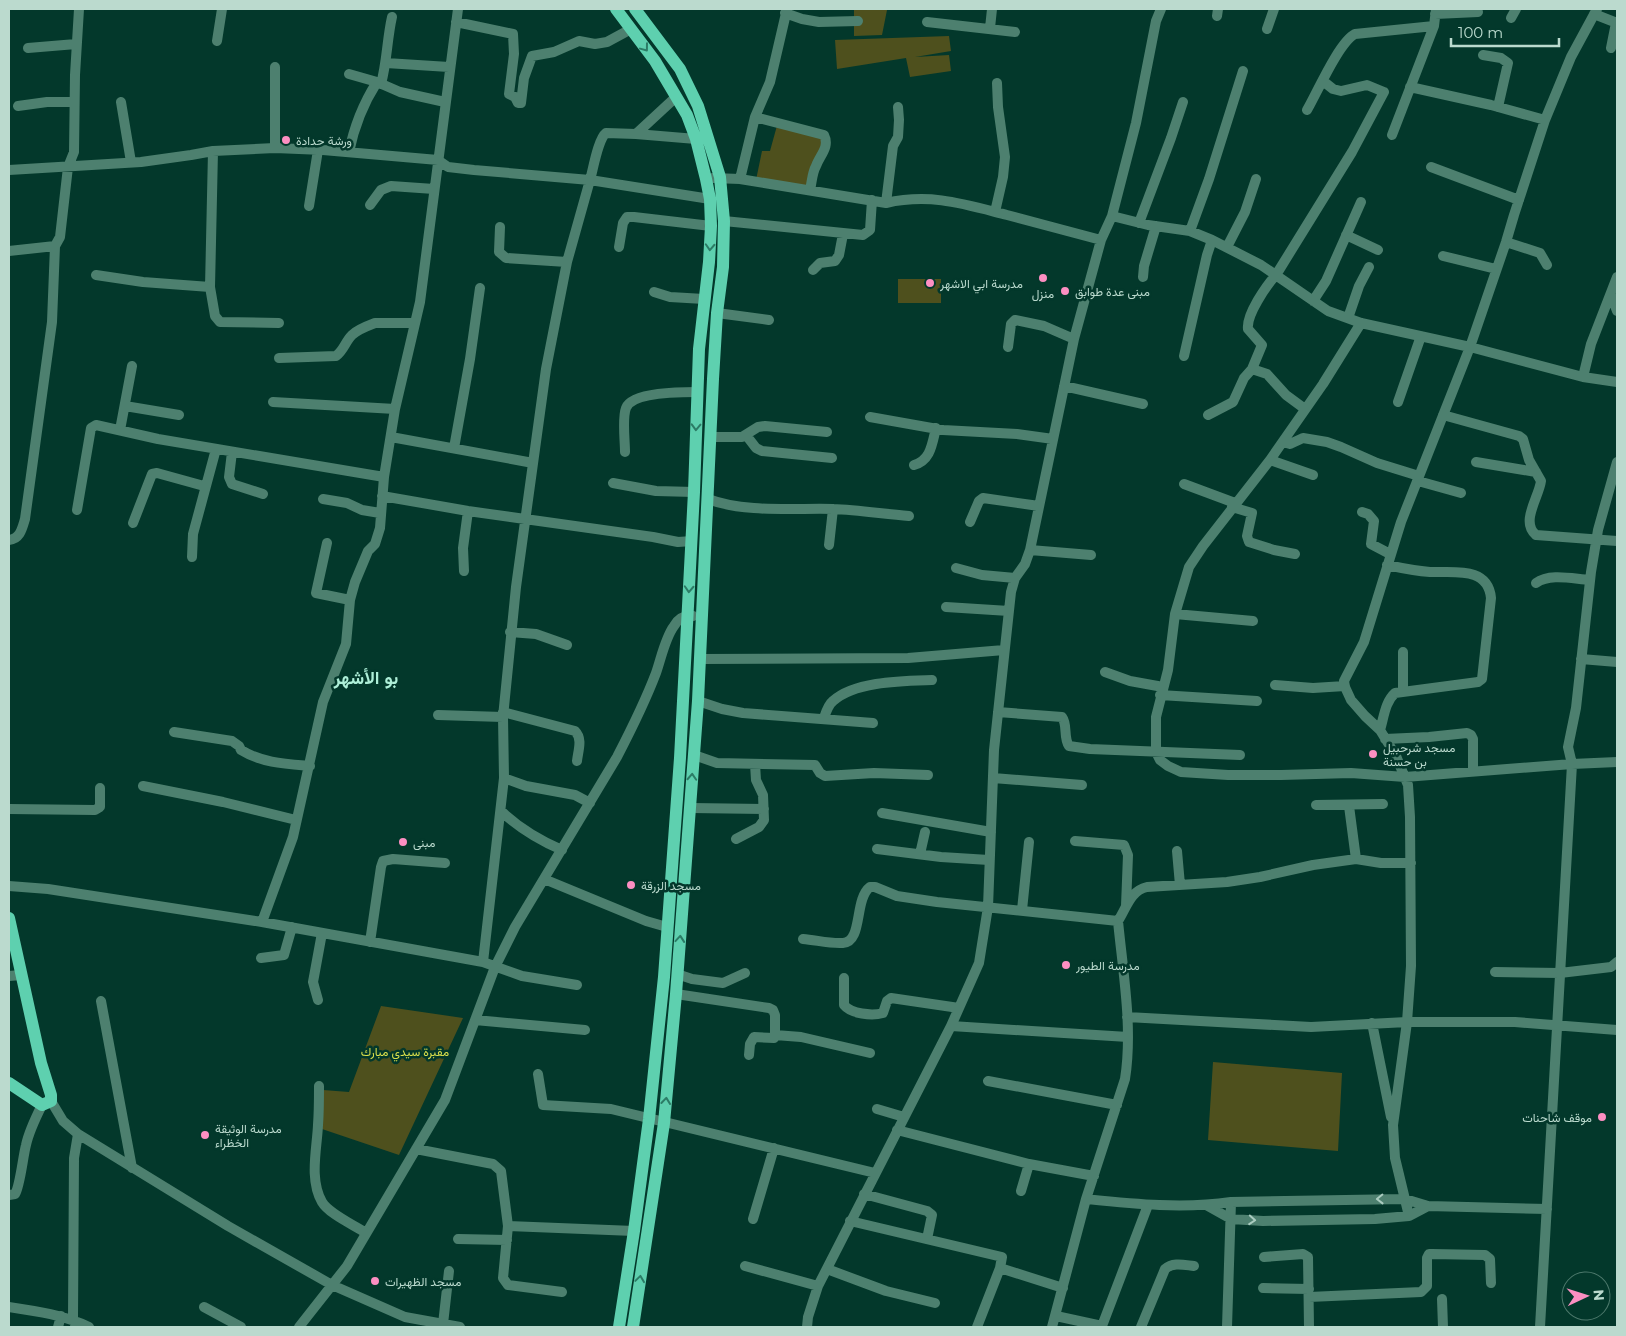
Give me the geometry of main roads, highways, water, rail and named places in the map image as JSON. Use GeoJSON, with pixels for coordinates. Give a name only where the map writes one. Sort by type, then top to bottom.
{"type":"FeatureCollection","features":[{"type":"Feature","properties":{"kind":"main road"},"geometry":{"type":"LineString","coordinates":[[616,9],[655,61],[687,115],[696,139],[706,179],[710,199],[711,226],[697,392],[692,541],[680,758],[663,985],[649,1119],[619,1327]]}},
{"type":"Feature","properties":{"kind":"main road"},"geometry":{"type":"LineString","coordinates":[[633,1327],[664,1122],[676,994],[698,701],[717,313],[723,267],[724,221],[720,177],[698,106],[683,77],[635,9]]}},
{"type":"Feature","properties":{"kind":"main road"},"geometry":{"type":"LineString","coordinates":[[9,918],[15,976],[51,1095],[47,1103],[9,1084]]}},
{"type":"Feature","properties":{"kind":"place","name":"ورشة حدادة"},"geometry":{"type":"Point","coordinates":[286,140]}},
{"type":"Feature","properties":{"kind":"place","name":"منزل"},"geometry":{"type":"Point","coordinates":[1043,278]}},
{"type":"Feature","properties":{"kind":"place","name":"مدرسة ابي الاشهر"},"geometry":{"type":"Point","coordinates":[930,283]}},
{"type":"Feature","properties":{"kind":"place","name":"مبنى عدة طوابق"},"geometry":{"type":"Point","coordinates":[1065,291]}},
{"type":"Feature","properties":{"kind":"place","name":"مسجد شرحبيل بن حسنة"},"geometry":{"type":"Point","coordinates":[1373,754]}},
{"type":"Feature","properties":{"kind":"place","name":"مبنى"},"geometry":{"type":"Point","coordinates":[403,842]}},
{"type":"Feature","properties":{"kind":"place","name":"مسجد الزرقة"},"geometry":{"type":"Point","coordinates":[631,885]}},
{"type":"Feature","properties":{"kind":"place","name":"مدرسة الطيور"},"geometry":{"type":"Point","coordinates":[1066,965]}},
{"type":"Feature","properties":{"kind":"place","name":"موقف شاحنات"},"geometry":{"type":"Point","coordinates":[1602,1117]}},
{"type":"Feature","properties":{"kind":"place","name":"مدرسة الوثيقة الخظراء"},"geometry":{"type":"Point","coordinates":[205,1135]}},
{"type":"Feature","properties":{"kind":"place","name":"مسجد الظهيرات"},"geometry":{"type":"Point","coordinates":[375,1281]}},
{"type":"Feature","properties":{"kind":"district","name":"بو الأشهر"},"geometry":{"type":"Point","coordinates":[366,678]}},
{"type":"Feature","properties":{"kind":"park label","name":"مقبرة سيدي مبارك"},"geometry":{"type":"Point","coordinates":[405,1051]}}]}
